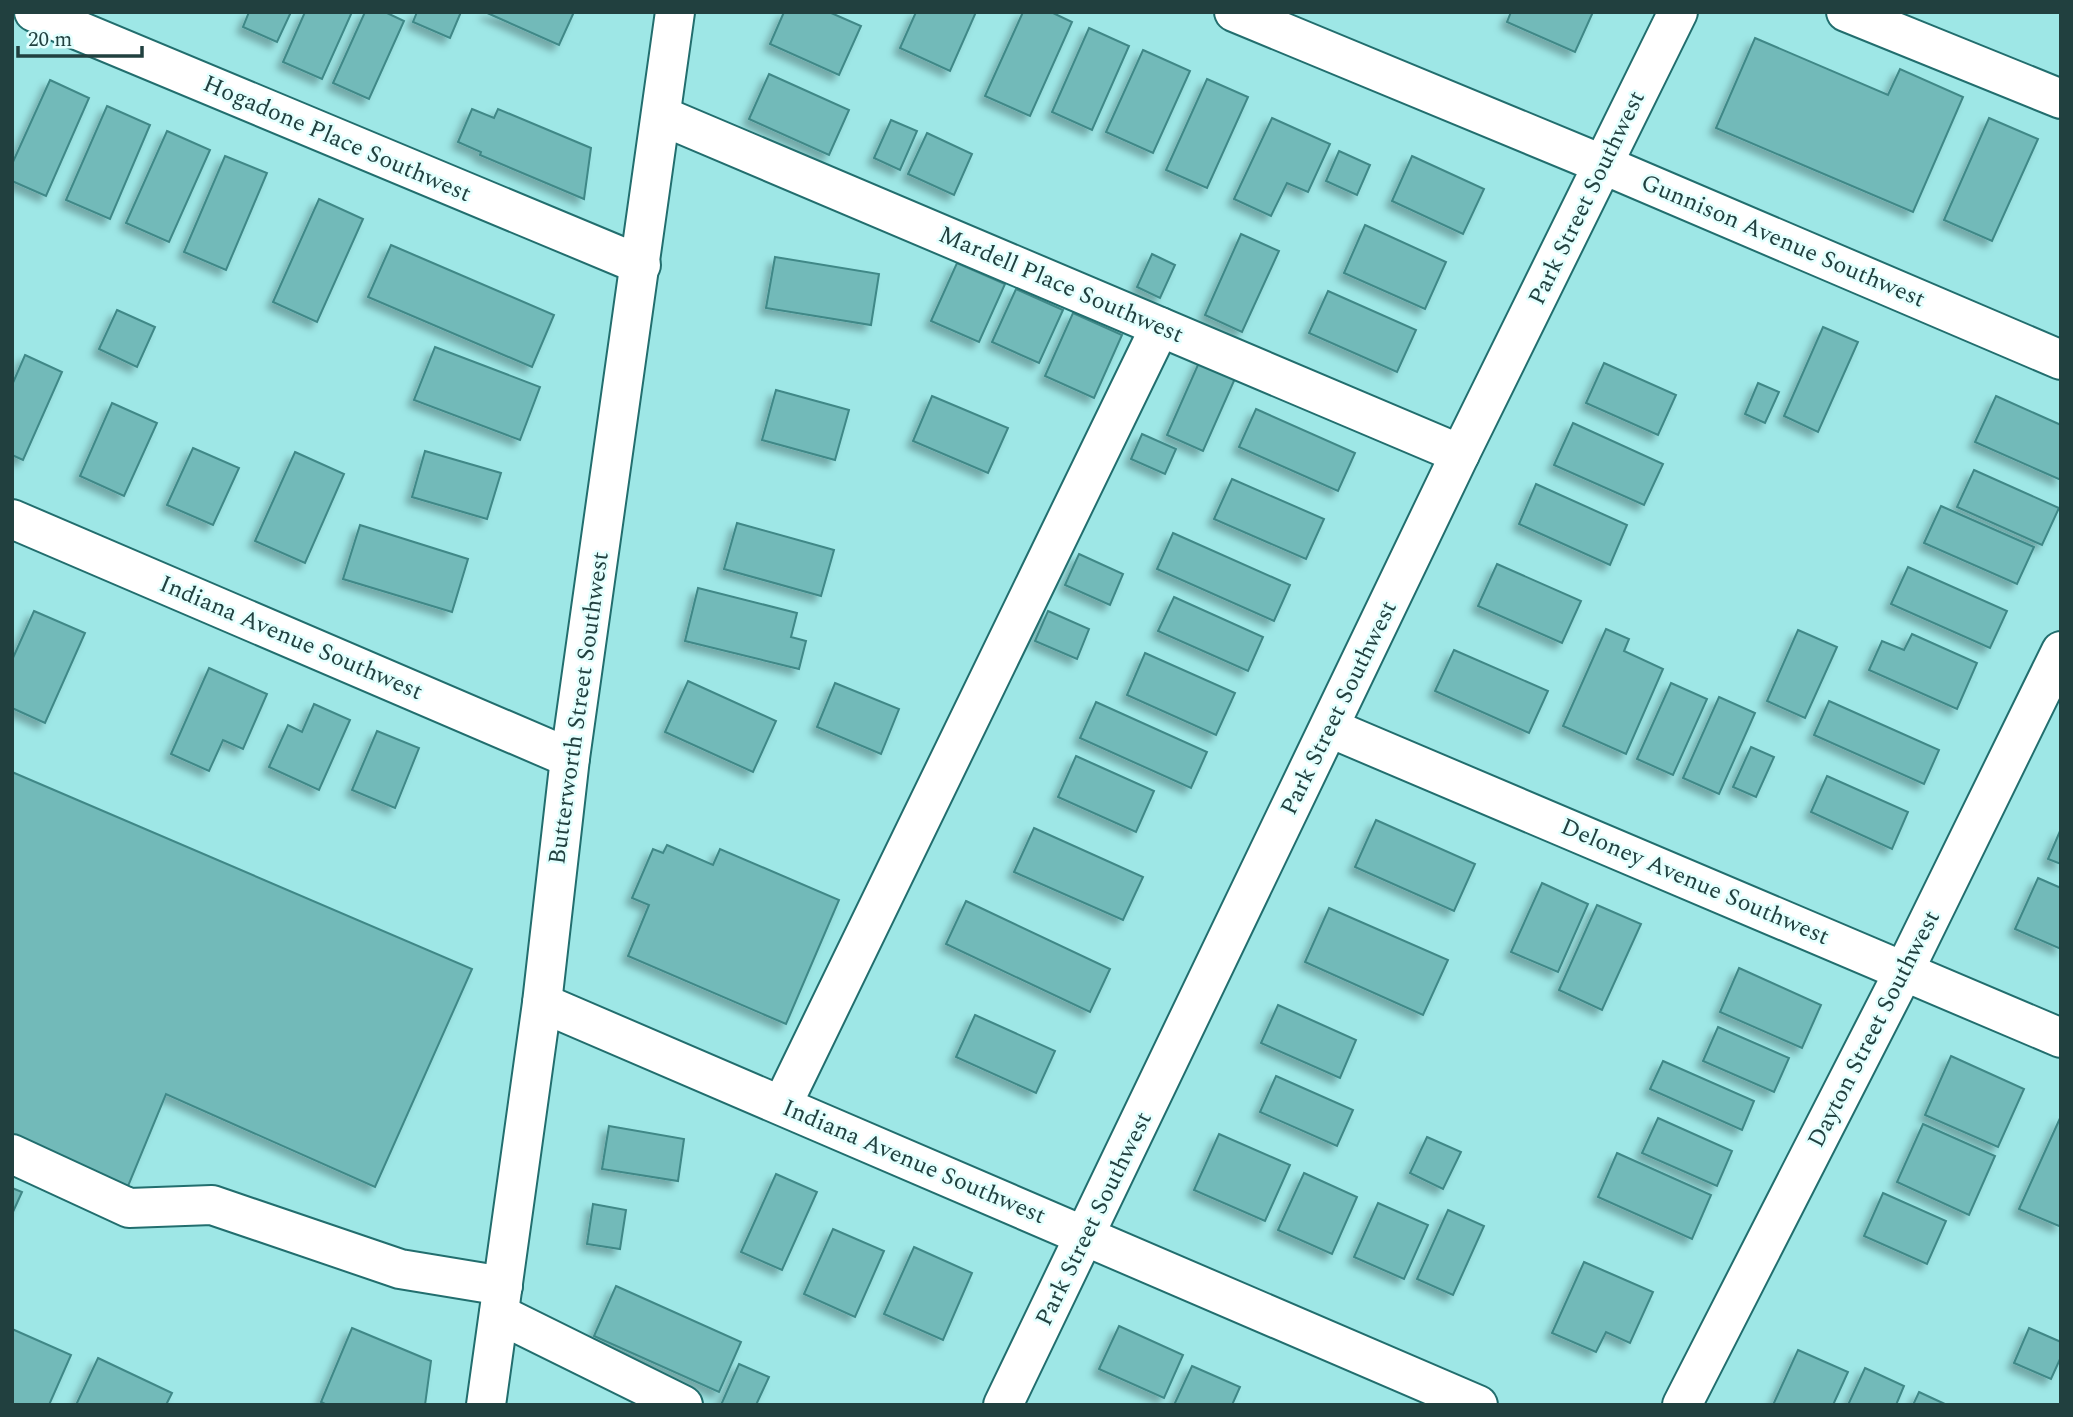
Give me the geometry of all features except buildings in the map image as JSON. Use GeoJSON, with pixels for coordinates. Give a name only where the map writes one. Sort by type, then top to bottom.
{"type":"FeatureCollection","features":[{"type":"Feature","properties":{"kind":"street","name":"Hogadone Place Southwest"},"geometry":{"type":"LineString","coordinates":[[34,12],[641,265]]}},
{"type":"Feature","properties":{"kind":"street","name":"Butterworth Street Southwest"},"geometry":{"type":"LineString","coordinates":[[486,1405],[542,1003],[570,758],[675,12]]}},
{"type":"Feature","properties":{"kind":"street","name":"Gunnison Avenue Southwest"},"geometry":{"type":"LineString","coordinates":[[1234,12],[1604,165],[2061,360]]}},
{"type":"Feature","properties":{"kind":"street","name":"Park Street Southwest"},"geometry":{"type":"LineString","coordinates":[[1003,1405],[1460,454],[1678,12]]}},
{"type":"Feature","properties":{"kind":"street"},"geometry":{"type":"LineString","coordinates":[[1846,12],[2061,99]]}},
{"type":"Feature","properties":{"kind":"street","name":"Mardell Place Southwest"},"geometry":{"type":"LineString","coordinates":[[662,116],[1460,454]]}},
{"type":"Feature","properties":{"kind":"street"},"geometry":{"type":"LineString","coordinates":[[782,1105],[1160,327]]}},
{"type":"Feature","properties":{"kind":"street","name":"Indiana Avenue Southwest"},"geometry":{"type":"LineString","coordinates":[[12,519],[570,758]]}},
{"type":"Feature","properties":{"kind":"street","name":"Dayton Street Southwest"},"geometry":{"type":"LineString","coordinates":[[1682,1405],[1904,971],[2061,651]]}},
{"type":"Feature","properties":{"kind":"street","name":"Deloney Avenue Southwest"},"geometry":{"type":"LineString","coordinates":[[1330,728],[2061,1038]]}},
{"type":"Feature","properties":{"kind":"street","name":"Indiana Avenue Southwest"},"geometry":{"type":"LineString","coordinates":[[542,1003],[1478,1405]]}},
{"type":"Feature","properties":{"kind":"street"},"geometry":{"type":"LineString","coordinates":[[12,1154],[129,1209],[212,1205],[501,1300],[683,1405]]}}]}
